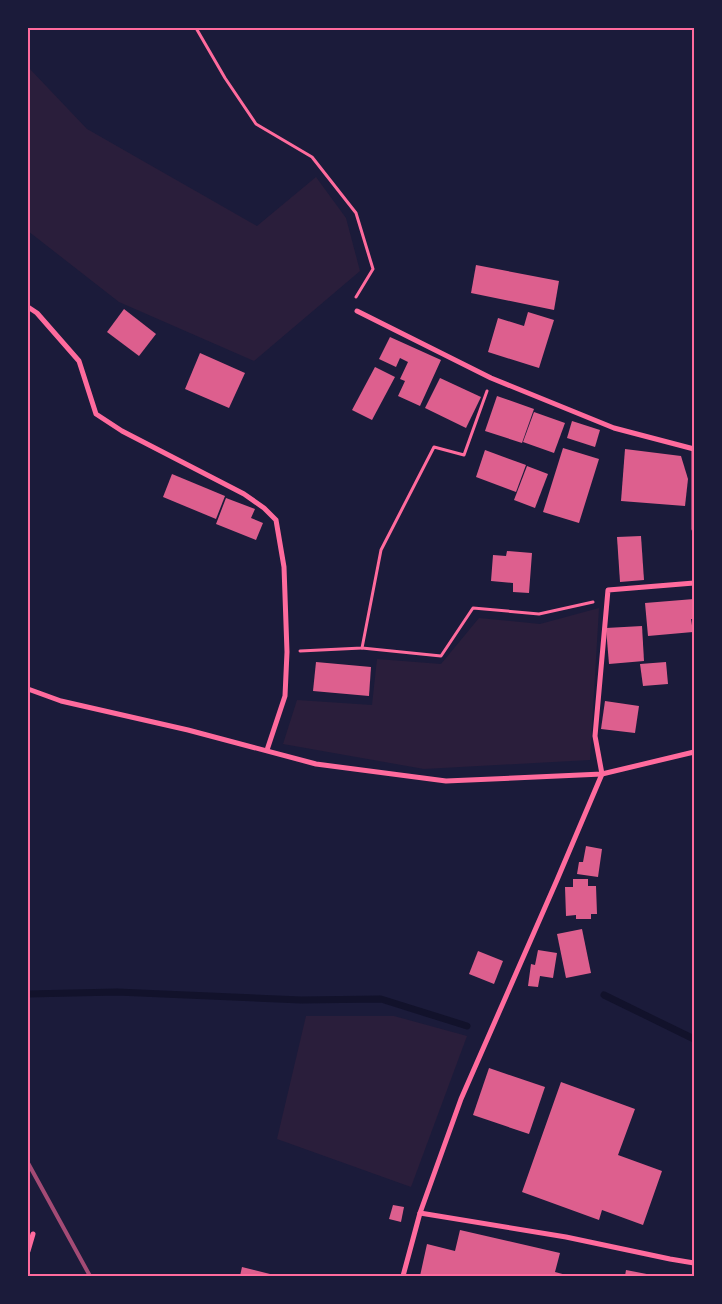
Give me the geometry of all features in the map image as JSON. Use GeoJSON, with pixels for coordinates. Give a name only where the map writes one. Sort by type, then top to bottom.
{"type":"FeatureCollection","features":[{"type":"Feature","properties":{"kind":"street"},"geometry":{"type":"LineString","coordinates":[[28,308],[37,313],[79,360],[96,414],[122,431],[244,494],[264,508],[276,520],[284,567],[287,652],[285,696],[267,750]]}},
{"type":"Feature","properties":{"kind":"street"},"geometry":{"type":"LineString","coordinates":[[357,311],[491,378],[614,428],[694,449],[694,529]]}},
{"type":"Feature","properties":{"kind":"street"},"geometry":{"type":"LineString","coordinates":[[403,1276],[420,1213],[461,1099],[602,774],[595,736],[608,590],[694,583]]}},
{"type":"Feature","properties":{"kind":"street"},"geometry":{"type":"LineString","coordinates":[[28,689],[61,701],[188,730],[316,764],[446,780],[602,774],[694,752]]}},
{"type":"Feature","properties":{"kind":"street"},"geometry":{"type":"LineString","coordinates":[[420,1213],[566,1237],[694,1263]]}},
{"type":"Feature","properties":{"kind":"street"},"geometry":{"type":"LineString","coordinates":[[28,1251],[32,1234]]}},
{"type":"Feature","properties":{"kind":"path"},"geometry":{"type":"LineString","coordinates":[[196,28],[225,78],[256,124],[312,157],[356,213],[373,269],[354,300]]}},
{"type":"Feature","properties":{"kind":"path"},"geometry":{"type":"LineString","coordinates":[[362,648],[381,550],[434,447],[464,455],[491,378]]}},
{"type":"Feature","properties":{"kind":"path"},"geometry":{"type":"LineString","coordinates":[[287,652],[362,648],[441,656],[473,608],[539,614],[608,598]]}},
{"type":"Feature","properties":{"kind":"shaded area"},"geometry":{"type":"Polygon","coordinates":[[[28,67],[87,129],[257,226],[316,177],[346,218],[360,271],[254,361],[119,302],[28,231],[28,67]]]}},
{"type":"Feature","properties":{"kind":"shaded area"},"geometry":{"type":"Polygon","coordinates":[[[599,608],[590,760],[424,769],[283,744],[297,700],[372,705],[377,659],[441,664],[479,618],[540,624],[599,608]]]}},
{"type":"Feature","properties":{"kind":"shaded area"},"geometry":{"type":"Polygon","coordinates":[[[306,1016],[394,1016],[467,1036],[411,1187],[277,1139],[306,1016]]]}},
{"type":"Feature","properties":{"kind":"building"},"geometry":{"type":"Polygon","coordinates":[[[476,265],[559,281],[554,310],[471,293],[476,265]]]}},
{"type":"Feature","properties":{"kind":"building"},"geometry":{"type":"Polygon","coordinates":[[[124,309],[156,334],[139,356],[107,332],[124,309]]]}},
{"type":"Feature","properties":{"kind":"building"},"geometry":{"type":"Polygon","coordinates":[[[528,312],[554,320],[539,368],[488,352],[498,318],[524,326],[528,312]]]}},
{"type":"Feature","properties":{"kind":"building"},"geometry":{"type":"Polygon","coordinates":[[[390,337],[441,360],[420,406],[398,396],[405,381],[400,379],[408,362],[400,358],[396,367],[379,359],[390,337]]]}},
{"type":"Feature","properties":{"kind":"building"},"geometry":{"type":"Polygon","coordinates":[[[200,353],[245,373],[229,408],[185,389],[200,353]]]}},
{"type":"Feature","properties":{"kind":"building"},"geometry":{"type":"Polygon","coordinates":[[[375,367],[395,377],[372,420],[352,410],[375,367]]]}},
{"type":"Feature","properties":{"kind":"building"},"geometry":{"type":"Polygon","coordinates":[[[440,378],[481,397],[466,428],[425,408],[440,378]]]}},
{"type":"Feature","properties":{"kind":"building"},"geometry":{"type":"Polygon","coordinates":[[[497,396],[534,409],[522,443],[485,431],[497,396]]]}},
{"type":"Feature","properties":{"kind":"building"},"geometry":{"type":"Polygon","coordinates":[[[534,412],[565,423],[554,453],[523,442],[534,412]]]}},
{"type":"Feature","properties":{"kind":"building"},"geometry":{"type":"Polygon","coordinates":[[[572,421],[600,430],[595,447],[567,438],[572,421]]]}},
{"type":"Feature","properties":{"kind":"building"},"geometry":{"type":"Polygon","coordinates":[[[563,448],[599,459],[579,523],[543,512],[563,448]]]}},
{"type":"Feature","properties":{"kind":"building"},"geometry":{"type":"Polygon","coordinates":[[[625,449],[681,456],[688,479],[685,506],[621,501],[625,449]]]}},
{"type":"Feature","properties":{"kind":"building"},"geometry":{"type":"Polygon","coordinates":[[[485,450],[526,465],[516,492],[476,477],[485,450]]]}},
{"type":"Feature","properties":{"kind":"building"},"geometry":{"type":"Polygon","coordinates":[[[527,466],[548,474],[535,508],[514,500],[527,466]]]}},
{"type":"Feature","properties":{"kind":"building"},"geometry":{"type":"Polygon","coordinates":[[[172,474],[225,496],[216,519],[163,497],[172,474]]]}},
{"type":"Feature","properties":{"kind":"building"},"geometry":{"type":"Polygon","coordinates":[[[226,498],[255,509],[251,518],[263,523],[256,540],[216,524],[226,498]]]}},
{"type":"Feature","properties":{"kind":"building"},"geometry":{"type":"Polygon","coordinates":[[[641,536],[644,580],[620,582],[617,537],[641,536]]]}},
{"type":"Feature","properties":{"kind":"building"},"geometry":{"type":"Polygon","coordinates":[[[507,551],[532,553],[529,593],[513,592],[513,583],[491,581],[493,555],[506,556],[507,551]]]}},
{"type":"Feature","properties":{"kind":"building"},"geometry":{"type":"Polygon","coordinates":[[[694,599],[694,619],[691,619],[693,632],[648,636],[645,603],[694,599]]]}},
{"type":"Feature","properties":{"kind":"building"},"geometry":{"type":"Polygon","coordinates":[[[642,626],[644,661],[609,664],[606,628],[642,626]]]}},
{"type":"Feature","properties":{"kind":"building"},"geometry":{"type":"Polygon","coordinates":[[[316,662],[371,667],[369,696],[313,691],[316,662]]]}},
{"type":"Feature","properties":{"kind":"building"},"geometry":{"type":"Polygon","coordinates":[[[666,662],[668,684],[643,686],[640,664],[666,662]]]}},
{"type":"Feature","properties":{"kind":"building"},"geometry":{"type":"Polygon","coordinates":[[[605,701],[639,706],[635,733],[601,729],[605,701]]]}},
{"type":"Feature","properties":{"kind":"building"},"geometry":{"type":"Polygon","coordinates":[[[586,846],[602,849],[598,877],[577,874],[579,862],[583,862],[586,846]]]}},
{"type":"Feature","properties":{"kind":"building"},"geometry":{"type":"Polygon","coordinates":[[[573,879],[588,879],[588,886],[596,886],[597,914],[591,914],[591,919],[576,919],[576,915],[566,916],[565,887],[573,887],[573,879]]]}},
{"type":"Feature","properties":{"kind":"building"},"geometry":{"type":"Polygon","coordinates":[[[582,929],[591,973],[566,978],[557,934],[582,929]]]}},
{"type":"Feature","properties":{"kind":"building"},"geometry":{"type":"Polygon","coordinates":[[[538,950],[557,953],[553,978],[540,976],[538,987],[528,986],[531,964],[535,965],[538,950]]]}},
{"type":"Feature","properties":{"kind":"building"},"geometry":{"type":"Polygon","coordinates":[[[478,951],[503,961],[494,984],[469,974],[478,951]]]}},
{"type":"Feature","properties":{"kind":"building"},"geometry":{"type":"Polygon","coordinates":[[[489,1068],[545,1087],[529,1134],[473,1115],[489,1068]]]}},
{"type":"Feature","properties":{"kind":"building"},"geometry":{"type":"Polygon","coordinates":[[[561,1082],[635,1109],[618,1155],[662,1171],[643,1225],[602,1210],[599,1220],[522,1192],[561,1082]]]}},
{"type":"Feature","properties":{"kind":"building"},"geometry":{"type":"Polygon","coordinates":[[[393,1205],[404,1207],[401,1222],[389,1219],[393,1205]]]}},
{"type":"Feature","properties":{"kind":"building"},"geometry":{"type":"Polygon","coordinates":[[[460,1230],[560,1253],[555,1272],[570,1276],[420,1276],[427,1244],[455,1251],[460,1230]]]}},
{"type":"Feature","properties":{"kind":"building"},"geometry":{"type":"Polygon","coordinates":[[[242,1267],[278,1276],[240,1276],[242,1267]]]}},
{"type":"Feature","properties":{"kind":"building"},"geometry":{"type":"Polygon","coordinates":[[[626,1270],[657,1276],[625,1276],[626,1270]]]}},
{"type":"Feature","properties":{"kind":"waterway"},"geometry":{"type":"LineString","coordinates":[[28,994],[117,992],[301,1000],[381,999],[467,1026]]}},
{"type":"Feature","properties":{"kind":"waterway"},"geometry":{"type":"LineString","coordinates":[[604,995],[694,1039]]}},
{"type":"Feature","properties":{"kind":"railway"},"geometry":{"type":"LineString","coordinates":[[28,1163],[90,1276]]}}]}
